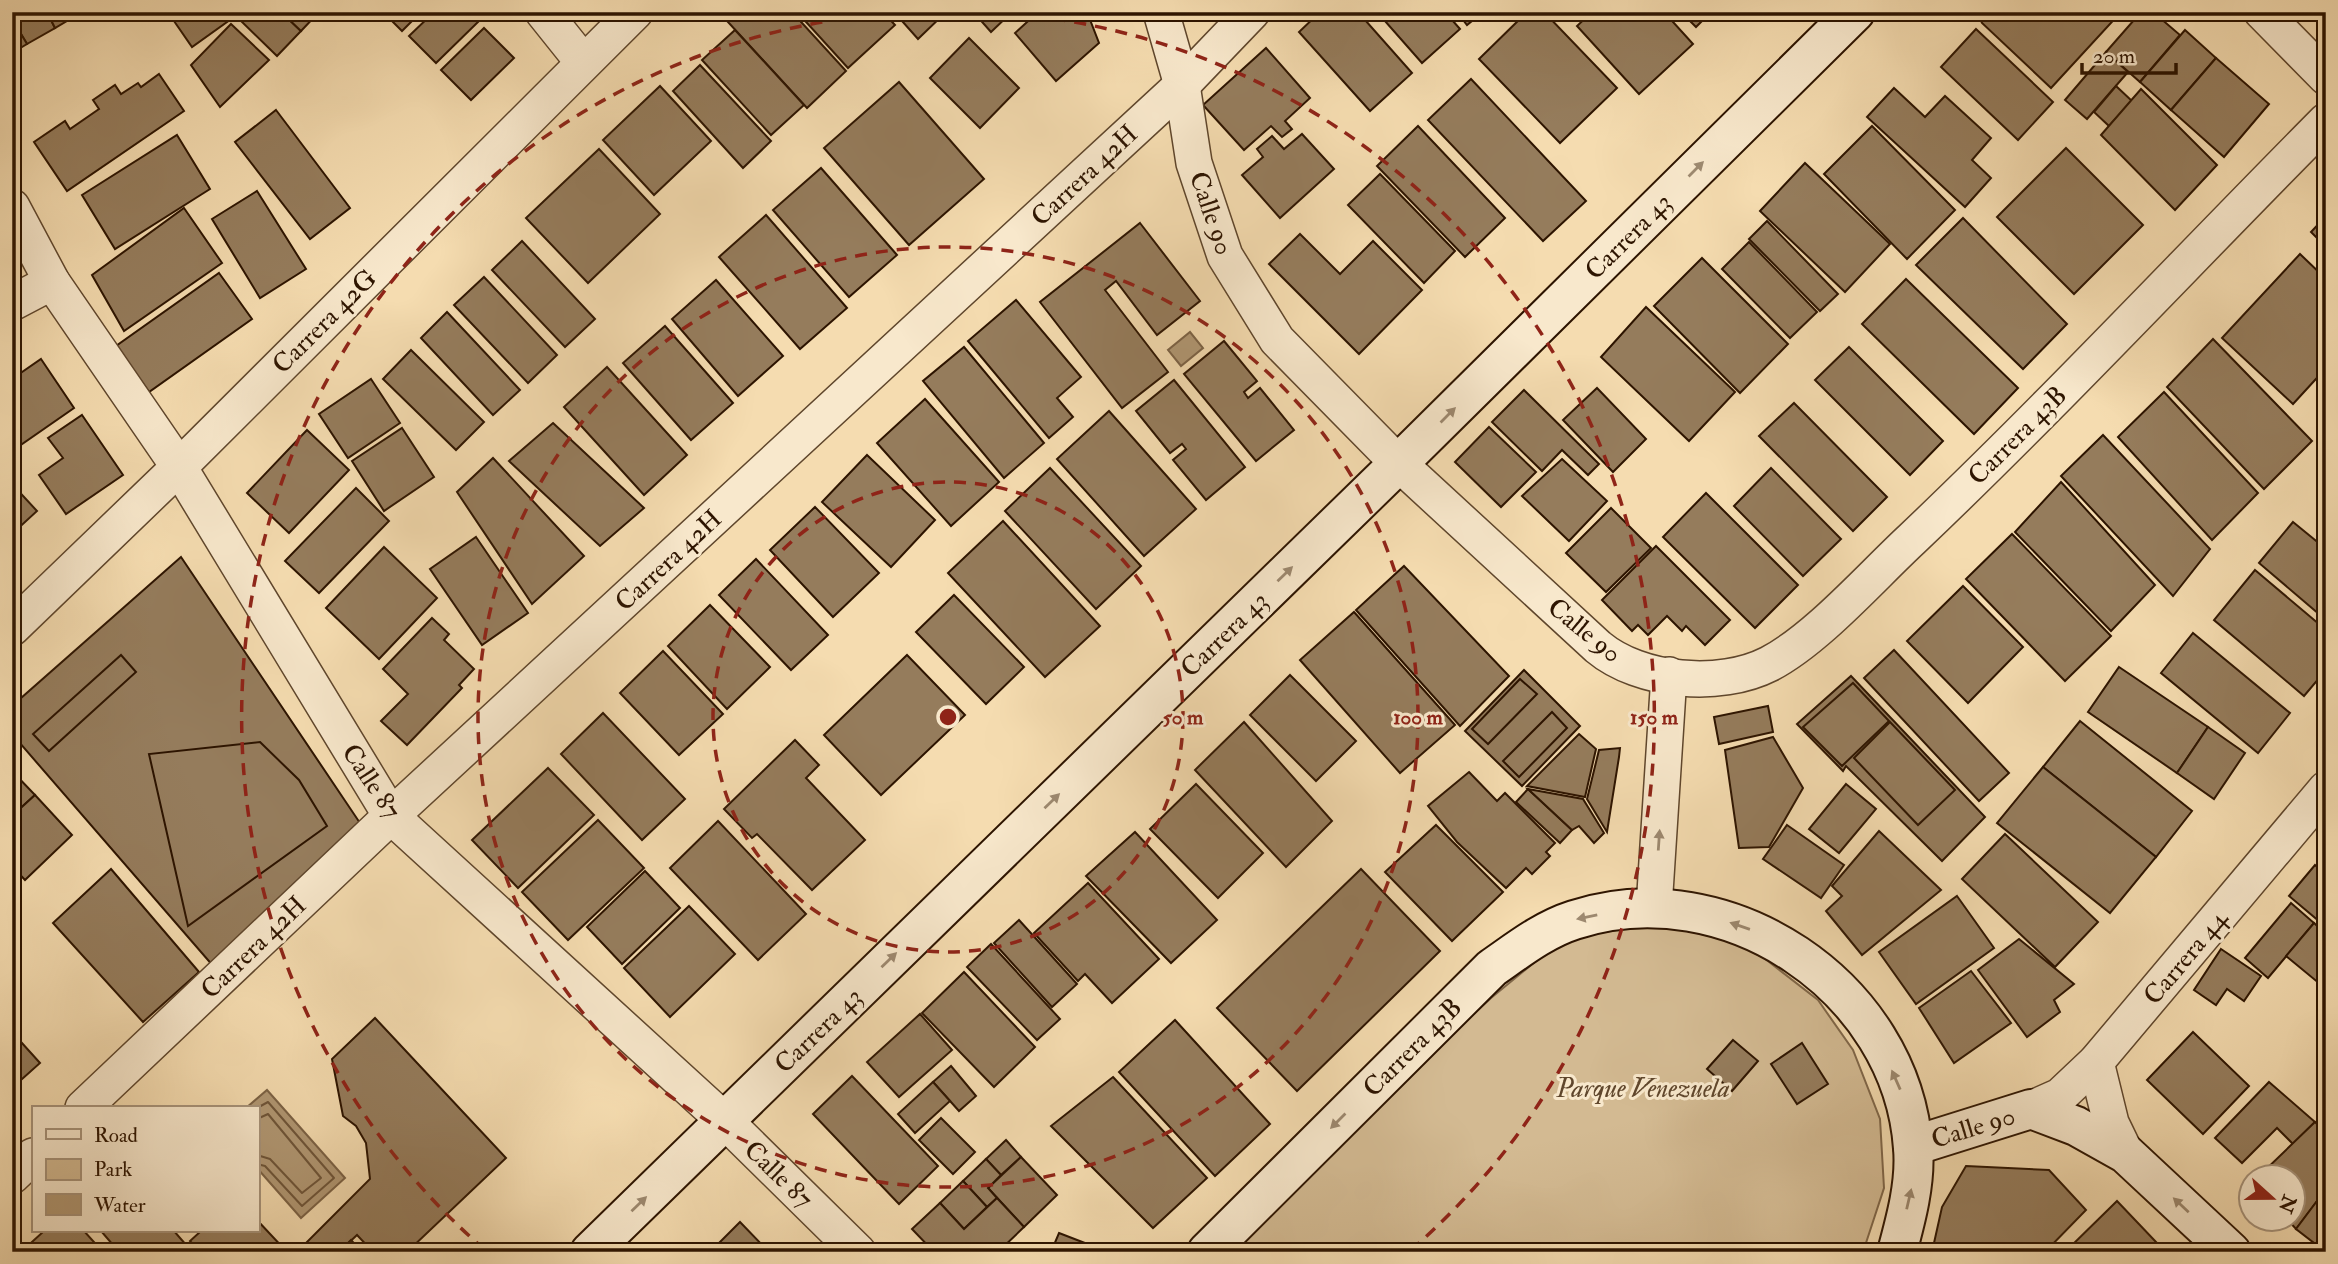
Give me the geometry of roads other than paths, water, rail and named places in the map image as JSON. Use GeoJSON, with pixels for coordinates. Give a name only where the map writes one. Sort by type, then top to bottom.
{"type":"FeatureCollection","features":[{"type":"Feature","properties":{"kind":"street"},"geometry":{"type":"LineString","coordinates":[[544,12],[583,62]]}},
{"type":"Feature","properties":{"kind":"street","name":"Carrera 42G"},"geometry":{"type":"LineString","coordinates":[[12,628],[179,467],[635,12]]}},
{"type":"Feature","properties":{"kind":"street","name":"Calle 90"},"geometry":{"type":"LineString","coordinates":[[1161,12],[1182,85],[1194,163],[1225,256],[1277,340],[1399,463],[1603,652],[1617,661],[1669,675]]}},
{"type":"Feature","properties":{"kind":"street","name":"Carrera 42H"},"geometry":{"type":"LineString","coordinates":[[85,1106],[391,816],[1182,85],[1252,12]]}},
{"type":"Feature","properties":{"kind":"street","name":"Carrera 43"},"geometry":{"type":"LineString","coordinates":[[590,1252],[1399,463],[1855,12]]}},
{"type":"Feature","properties":{"kind":"street"},"geometry":{"type":"LineString","coordinates":[[2262,12],[2326,77]]}},
{"type":"Feature","properties":{"kind":"street","name":"Carrera 43B"},"geometry":{"type":"LineString","coordinates":[[1669,675],[1726,679],[1770,664],[1800,642],[1947,506],[2326,121]]}},
{"type":"Feature","properties":{"kind":"street","name":"Calle 87"},"geometry":{"type":"LineString","coordinates":[[12,207],[52,282],[179,467],[391,816],[725,1121],[858,1252]]}},
{"type":"Feature","properties":{"kind":"street"},"geometry":{"type":"LineString","coordinates":[[12,303],[52,282]]}},
{"type":"Feature","properties":{"kind":"street"},"geometry":{"type":"LineString","coordinates":[[1654,908],[1669,675]]}},
{"type":"Feature","properties":{"kind":"street","name":"Carrera 44"},"geometry":{"type":"LineString","coordinates":[[2031,1109],[2060,1096],[2096,1062],[2326,789]]}},
{"type":"Feature","properties":{"kind":"street","name":"Calle 90"},"geometry":{"type":"LineString","coordinates":[[1654,908],[1708,915],[1760,933],[1807,960],[1838,988],[1880,1042],[1902,1092],[1913,1146],[2031,1109],[2077,1126],[2126,1154],[2231,1252]]}},
{"type":"Feature","properties":{"kind":"street","name":"Carrera 43B"},"geometry":{"type":"LineString","coordinates":[[1208,1252],[1492,968],[1538,936],[1574,920],[1619,910],[1654,908]]}},
{"type":"Feature","properties":{"kind":"street","name":"Calle 90"},"geometry":{"type":"LineString","coordinates":[[2096,1062],[2111,1123],[2126,1154]]}},
{"type":"Feature","properties":{"kind":"street"},"geometry":{"type":"LineString","coordinates":[[1897,1252],[1913,1179],[1913,1146]]}},
{"type":"Feature","properties":{"kind":"street"},"geometry":{"type":"LineString","coordinates":[[12,1176],[32,1157]]}},
{"type":"Feature","properties":{"kind":"water"},"geometry":{"type":"Polygon","coordinates":[[[1190,332],[1203,348],[1181,366],[1168,350],[1190,332]]]}},
{"type":"Feature","properties":{"kind":"water"},"geometry":{"type":"Polygon","coordinates":[[[267,1090],[345,1178],[301,1218],[259,1170],[259,1106],[248,1106],[267,1090]]]}},
{"type":"Feature","properties":{"kind":"park label","name":"Parque Venezuela"},"geometry":{"type":"Point","coordinates":[1643,1088]}}]}
